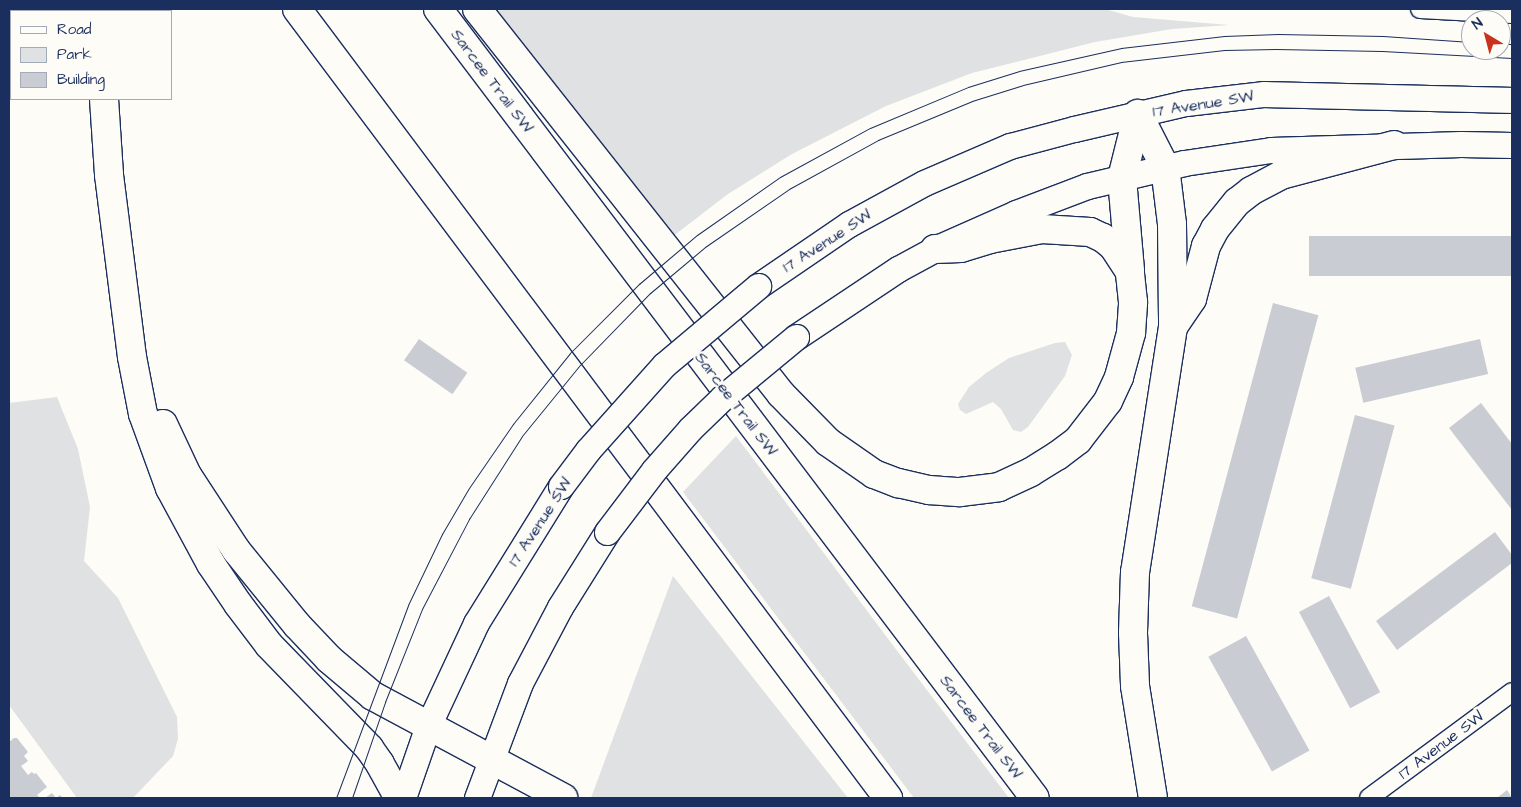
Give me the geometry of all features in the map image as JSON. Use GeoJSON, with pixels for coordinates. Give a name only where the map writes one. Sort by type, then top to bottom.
{"type":"FeatureCollection","features":[{"type":"Feature","properties":{"kind":"highway"},"geometry":{"type":"LineString","coordinates":[[297,9],[888,798]]}},
{"type":"Feature","properties":{"kind":"highway","name":"Sarcee Trail SW"},"geometry":{"type":"LineString","coordinates":[[438,9],[1035,798]]}},
{"type":"Feature","properties":{"kind":"highway"},"geometry":{"type":"LineString","coordinates":[[477,9],[781,394],[828,442],[874,474],[898,483],[929,490],[960,492],[999,487],[1031,472],[1078,440],[1108,401],[1119,377],[1131,333],[1133,302],[1122,178],[1138,114]]}},
{"type":"Feature","properties":{"kind":"highway"},"geometry":{"type":"LineString","coordinates":[[104,100],[109,175],[132,357],[150,436],[170,488],[211,564],[268,646],[369,748],[399,798]]}},
{"type":"Feature","properties":{"kind":"highway"},"geometry":{"type":"LineString","coordinates":[[1138,114],[1165,167],[1172,224],[1173,327],[1135,572],[1133,633],[1135,686],[1153,798]]}},
{"type":"Feature","properties":{"kind":"highway"},"geometry":{"type":"LineString","coordinates":[[1173,327],[1192,299],[1206,246],[1215,230],[1237,202],[1251,191],[1281,175],[1394,145]]}},
{"type":"Feature","properties":{"kind":"highway"},"geometry":{"type":"LineString","coordinates":[[935,249],[962,248],[990,239],[1042,229],[1090,232],[1103,238],[1112,246],[1130,272]]}},
{"type":"Feature","properties":{"kind":"highway"},"geometry":{"type":"LineString","coordinates":[[132,357],[187,475],[210,513],[256,576],[296,625],[329,659],[373,696],[563,798]]}},
{"type":"Feature","properties":{"kind":"main road","name":"17 Avenue SW"},"geometry":{"type":"LineString","coordinates":[[404,798],[428,726],[476,623],[561,486],[588,450],[664,366],[758,286],[849,224],[924,183],[1010,146],[1186,103],[1264,94],[1512,100]]}},
{"type":"Feature","properties":{"kind":"main road"},"geometry":{"type":"LineString","coordinates":[[477,798],[520,683],[560,606],[607,532],[654,470],[690,429],[722,398],[796,337],[898,269],[935,249],[1087,186],[1165,167],[1271,150],[1394,145],[1512,145]]}},
{"type":"Feature","properties":{"kind":"street"},"geometry":{"type":"LineString","coordinates":[[1420,9],[1512,14]]}},
{"type":"Feature","properties":{"kind":"street","name":"17 Avenue SW"},"geometry":{"type":"LineString","coordinates":[[1369,798],[1512,692]]}},
{"type":"Feature","properties":{"kind":"green space"},"geometry":{"type":"Polygon","coordinates":[[[491,9],[1105,9],[1133,17],[1229,25],[1172,29],[1095,42],[972,73],[886,106],[792,154],[728,194],[672,237],[491,9]]]}},
{"type":"Feature","properties":{"kind":"green space"},"geometry":{"type":"Polygon","coordinates":[[[1065,342],[1072,355],[1065,376],[1028,427],[1021,432],[1013,430],[1001,409],[993,402],[966,414],[960,410],[958,404],[969,387],[1009,358],[1055,343],[1065,342]]]}},
{"type":"Feature","properties":{"kind":"green space"},"geometry":{"type":"Polygon","coordinates":[[[57,397],[78,449],[90,507],[84,561],[118,598],[177,717],[178,739],[173,756],[133,798],[77,798],[9,705],[9,403],[57,397]]]}},
{"type":"Feature","properties":{"kind":"green space"},"geometry":{"type":"Polygon","coordinates":[[[736,436],[1009,798],[914,798],[683,492],[736,436]]]}},
{"type":"Feature","properties":{"kind":"green space"},"geometry":{"type":"Polygon","coordinates":[[[673,576],[848,798],[591,798],[673,576]]]}},
{"type":"Feature","properties":{"kind":"building"},"geometry":{"type":"Polygon","coordinates":[[[1309,236],[1512,236],[1512,276],[1309,276],[1309,236]]]}},
{"type":"Feature","properties":{"kind":"building"},"geometry":{"type":"Polygon","coordinates":[[[1273,303],[1318,315],[1237,618],[1192,606],[1273,303]]]}},
{"type":"Feature","properties":{"kind":"building"},"geometry":{"type":"Polygon","coordinates":[[[419,339],[467,373],[452,394],[404,360],[419,339]]]}},
{"type":"Feature","properties":{"kind":"building"},"geometry":{"type":"Polygon","coordinates":[[[1480,339],[1488,374],[1363,403],[1355,368],[1480,339]]]}},
{"type":"Feature","properties":{"kind":"building"},"geometry":{"type":"Polygon","coordinates":[[[1481,403],[1512,444],[1512,510],[1449,428],[1481,403]]]}},
{"type":"Feature","properties":{"kind":"building"},"geometry":{"type":"Polygon","coordinates":[[[1355,415],[1395,426],[1351,589],[1311,578],[1355,415]]]}},
{"type":"Feature","properties":{"kind":"building"},"geometry":{"type":"Polygon","coordinates":[[[1495,532],[1512,555],[1512,563],[1397,650],[1376,621],[1495,532]]]}},
{"type":"Feature","properties":{"kind":"building"},"geometry":{"type":"Polygon","coordinates":[[[1329,596],[1380,692],[1350,708],[1299,612],[1329,596]]]}},
{"type":"Feature","properties":{"kind":"building"},"geometry":{"type":"Polygon","coordinates":[[[1246,636],[1310,751],[1272,771],[1208,657],[1246,636]]]}},
{"type":"Feature","properties":{"kind":"building"},"geometry":{"type":"Polygon","coordinates":[[[17,738],[28,752],[24,756],[28,761],[21,766],[28,775],[32,772],[36,773],[47,787],[37,795],[40,798],[10,798],[9,796],[9,742],[17,738]]]}},
{"type":"Feature","properties":{"kind":"building"},"geometry":{"type":"Polygon","coordinates":[[[1507,790],[1512,798],[1497,798],[1507,790]]]}},
{"type":"Feature","properties":{"kind":"building"},"geometry":{"type":"Polygon","coordinates":[[[52,793],[56,798],[45,798],[52,793]]]}},
{"type":"Feature","properties":{"kind":"tram line"},"geometry":{"type":"LineString","coordinates":[[336,798],[408,605],[442,534],[469,488],[513,424],[570,353],[639,284],[697,235],[780,177],[870,128],[968,87],[1019,71],[1121,48],[1224,36],[1278,34],[1383,36],[1461,41]]}},
{"type":"Feature","properties":{"kind":"tram line"},"geometry":{"type":"LineString","coordinates":[[352,798],[385,702],[422,609],[469,519],[522,436],[579,366],[649,294],[705,247],[789,189],[878,140],[972,101],[1023,85],[1121,62],[1224,50],[1276,49],[1382,51],[1512,58]]}}]}
